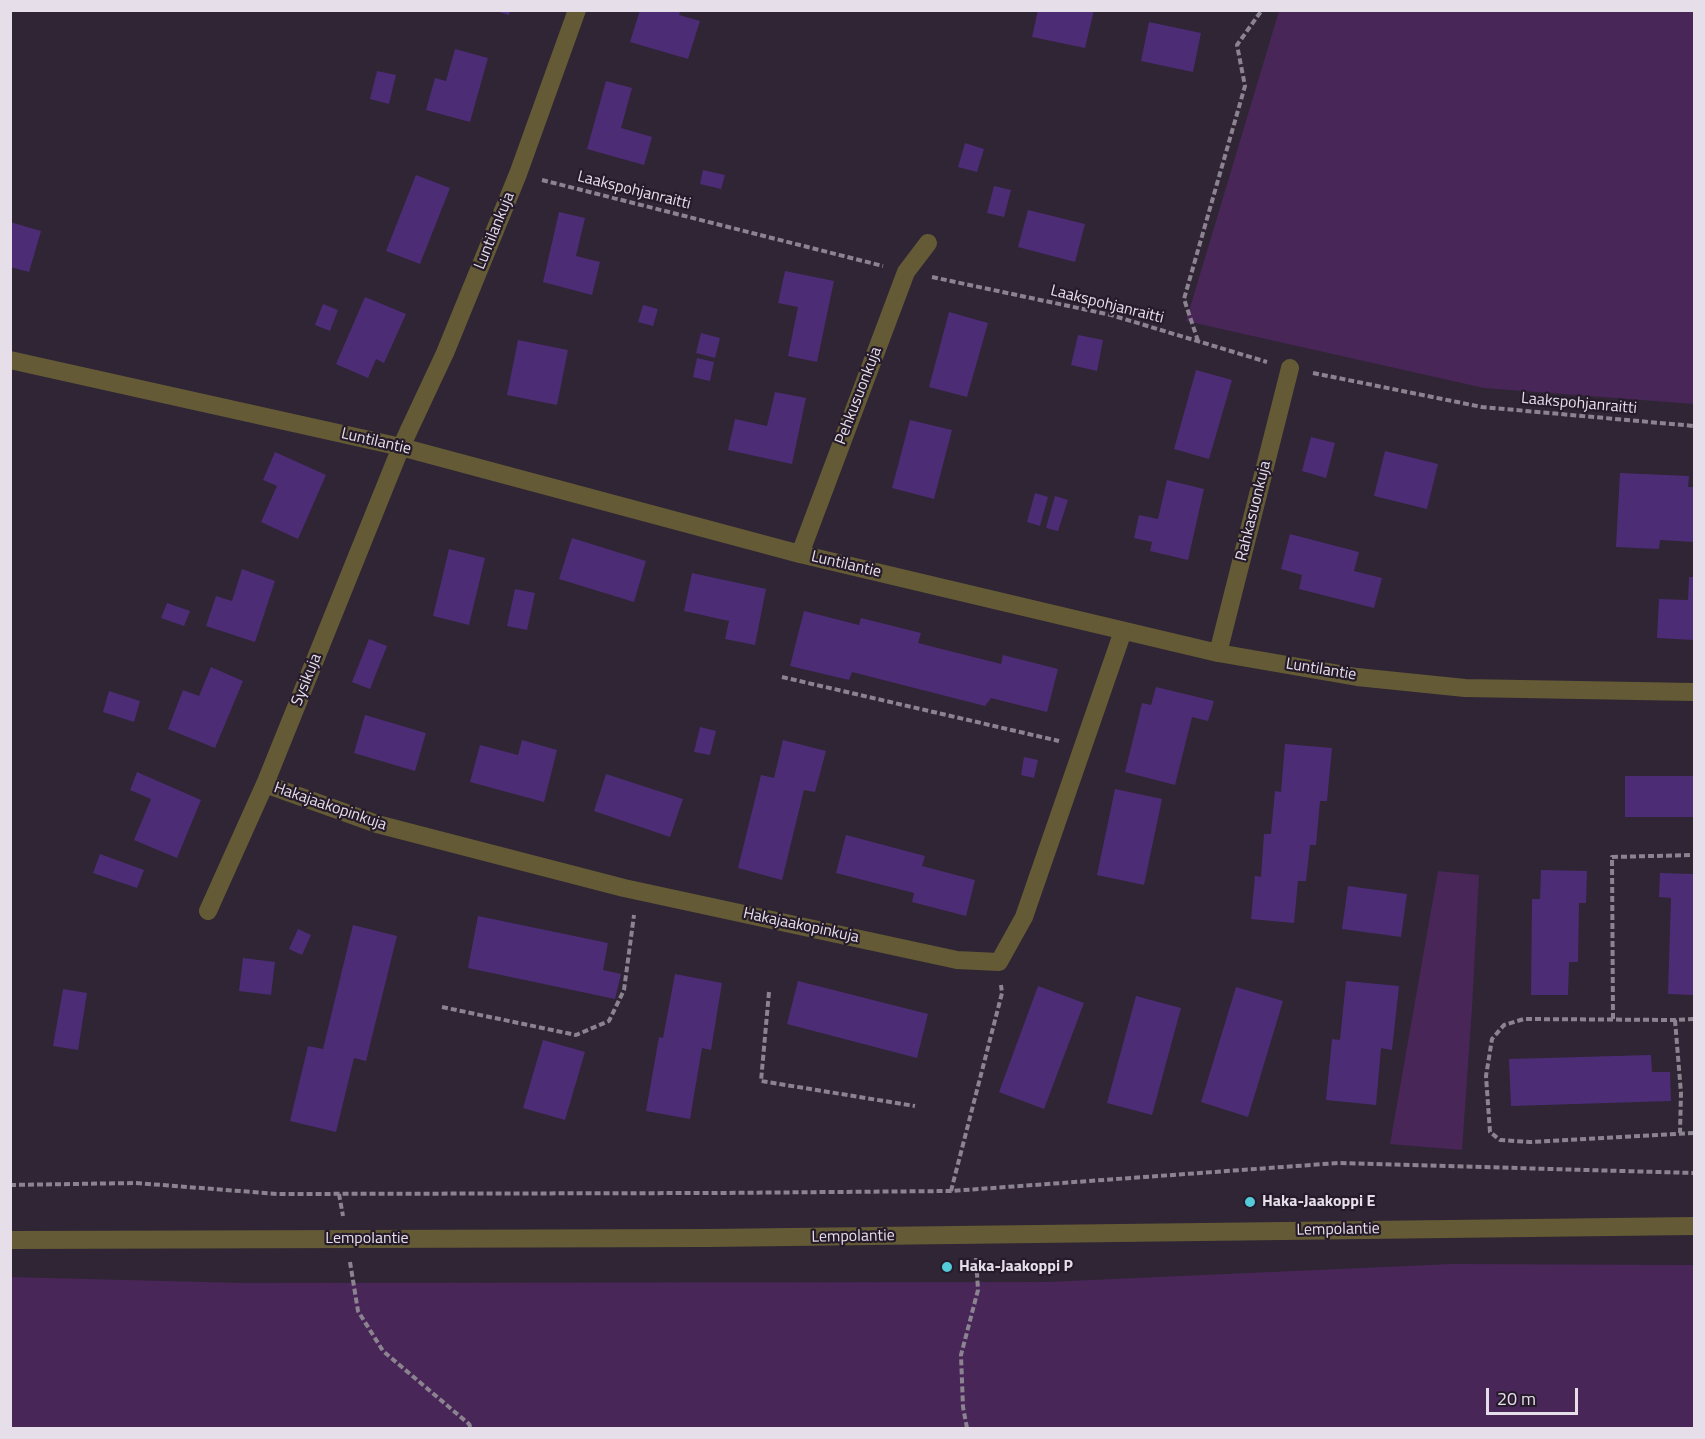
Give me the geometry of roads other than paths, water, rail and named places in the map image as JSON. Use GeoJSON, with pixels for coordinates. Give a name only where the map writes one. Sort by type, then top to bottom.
{"type":"FeatureCollection","features":[{"type":"Feature","properties":{"kind":"street","name":"Luntilankuja"},"geometry":{"type":"LineString","coordinates":[[401,447],[445,353],[518,174],[577,10]]}},
{"type":"Feature","properties":{"kind":"street","name":"Pehkusuonkuja"},"geometry":{"type":"LineString","coordinates":[[800,554],[906,272],[928,243]]}},
{"type":"Feature","properties":{"kind":"street","name":"Luntilantie"},"geometry":{"type":"LineString","coordinates":[[10,360],[401,447],[800,554],[1218,653],[1357,677],[1465,688],[1695,692]]}},
{"type":"Feature","properties":{"kind":"street","name":"Rahkasuonkuja"},"geometry":{"type":"LineString","coordinates":[[1218,653],[1290,368]]}},
{"type":"Feature","properties":{"kind":"street","name":"Sysikuja"},"geometry":{"type":"LineString","coordinates":[[208,911],[265,784],[401,447]]}},
{"type":"Feature","properties":{"kind":"street","name":"Hakajaakopinkuja"},"geometry":{"type":"LineString","coordinates":[[265,784],[377,824],[637,891],[957,960],[999,962],[1024,917],[1123,631]]}},
{"type":"Feature","properties":{"kind":"street","name":"Lempolantie"},"geometry":{"type":"LineString","coordinates":[[10,1240],[975,1236],[1324,1229],[1695,1226]]}},
{"type":"Feature","properties":{"kind":"place","name":"Haka-Jaakoppi E"},"geometry":{"type":"Point","coordinates":[1250,1202]}},
{"type":"Feature","properties":{"kind":"place","name":"Haka-Jaakoppi P"},"geometry":{"type":"Point","coordinates":[947,1267]}}]}
